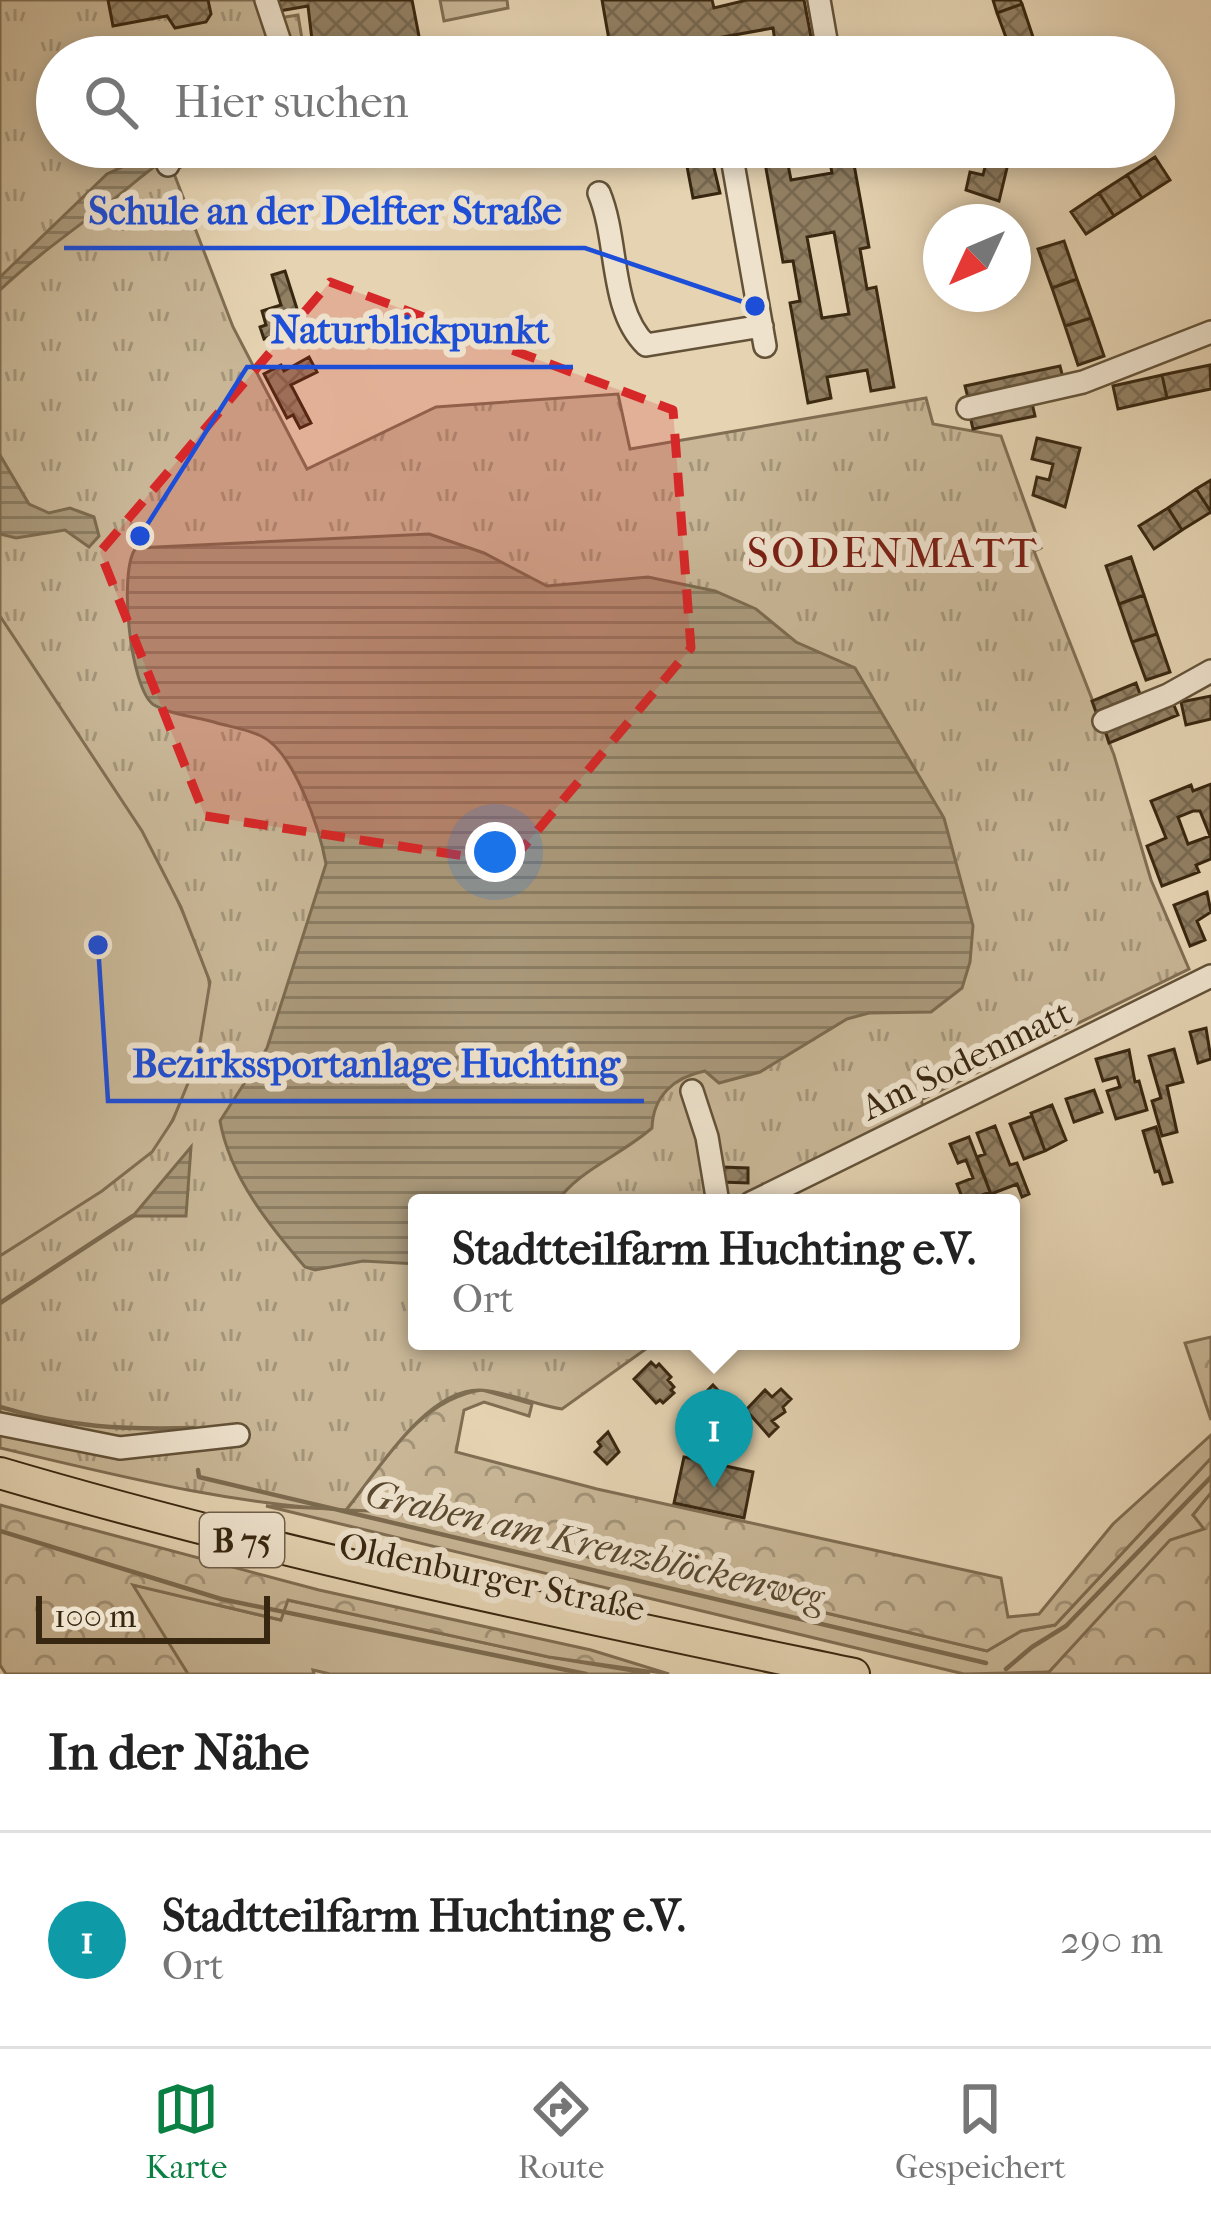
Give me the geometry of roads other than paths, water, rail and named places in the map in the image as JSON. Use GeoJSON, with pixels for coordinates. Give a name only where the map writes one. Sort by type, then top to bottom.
{"type":"FeatureCollection","features":[{"type":"Feature","properties":{"kind":"highway","name":"Oldenburger Straße"},"geometry":{"type":"LineString","coordinates":[[0,1473],[183,1526],[486,1598],[854,1674]]}},
{"type":"Feature","properties":{"kind":"highway","name":"Oldenburger Straße"},"geometry":{"type":"LineString","coordinates":[[0,1491],[404,1600],[761,1674]]}},
{"type":"Feature","properties":{"kind":"street"},"geometry":{"type":"LineString","coordinates":[[266,0],[278,36]]}},
{"type":"Feature","properties":{"kind":"street"},"geometry":{"type":"LineString","coordinates":[[819,0],[825,36]]}},
{"type":"Feature","properties":{"kind":"street"},"geometry":{"type":"LineString","coordinates":[[599,193],[609,217],[628,328],[646,345],[764,336],[734,168]]}},
{"type":"Feature","properties":{"kind":"street"},"geometry":{"type":"LineString","coordinates":[[968,408],[1083,382],[1211,332]]}},
{"type":"Feature","properties":{"kind":"street"},"geometry":{"type":"LineString","coordinates":[[1104,722],[1211,671]]}},
{"type":"Feature","properties":{"kind":"street","name":"Am Sodenmatt"},"geometry":{"type":"LineString","coordinates":[[769,1194],[1211,976]]}},
{"type":"Feature","properties":{"kind":"street"},"geometry":{"type":"LineString","coordinates":[[692,1091],[707,1137],[716,1194]]}},
{"type":"Feature","properties":{"kind":"street"},"geometry":{"type":"LineString","coordinates":[[0,1424],[120,1448],[238,1435]]}},
{"type":"Feature","properties":{"kind":"waterway"},"geometry":{"type":"LineString","coordinates":[[0,1303],[133,1216]]}},
{"type":"Feature","properties":{"kind":"waterway","name":"Graben am Kreuzblöckenweg"},"geometry":{"type":"LineString","coordinates":[[0,1407],[72,1423],[195,1431]]}},
{"type":"Feature","properties":{"kind":"waterway","name":"Graben am Kreuzblöckenweg"},"geometry":{"type":"LineString","coordinates":[[198,1470],[199,1477],[986,1663]]}},
{"type":"Feature","properties":{"kind":"waterway","name":"Graben am Kreuzblöckenweg"},"geometry":{"type":"LineString","coordinates":[[1006,1669],[1066,1626],[1211,1477]]}},
{"type":"Feature","properties":{"kind":"waterway"},"geometry":{"type":"LineString","coordinates":[[0,1531],[221,1599],[586,1674]]}},
{"type":"Feature","properties":{"kind":"place","name":"Schule an der Delfter Straße"},"geometry":{"type":"Point","coordinates":[755,306]}},
{"type":"Feature","properties":{"kind":"place","name":"Naturblickpunkt"},"geometry":{"type":"Point","coordinates":[140,536]}},
{"type":"Feature","properties":{"kind":"place","name":"Bezirkssportanlage Huchting"},"geometry":{"type":"Point","coordinates":[98,945]}},
{"type":"Feature","properties":{"kind":"place","name":"Stadtteilfarm Huchting e.V."},"geometry":{"type":"Point","coordinates":[714,1488]}},
{"type":"Feature","properties":{"kind":"district","name":"SODENMATT"},"geometry":{"type":"Point","coordinates":[893,552]}}]}
